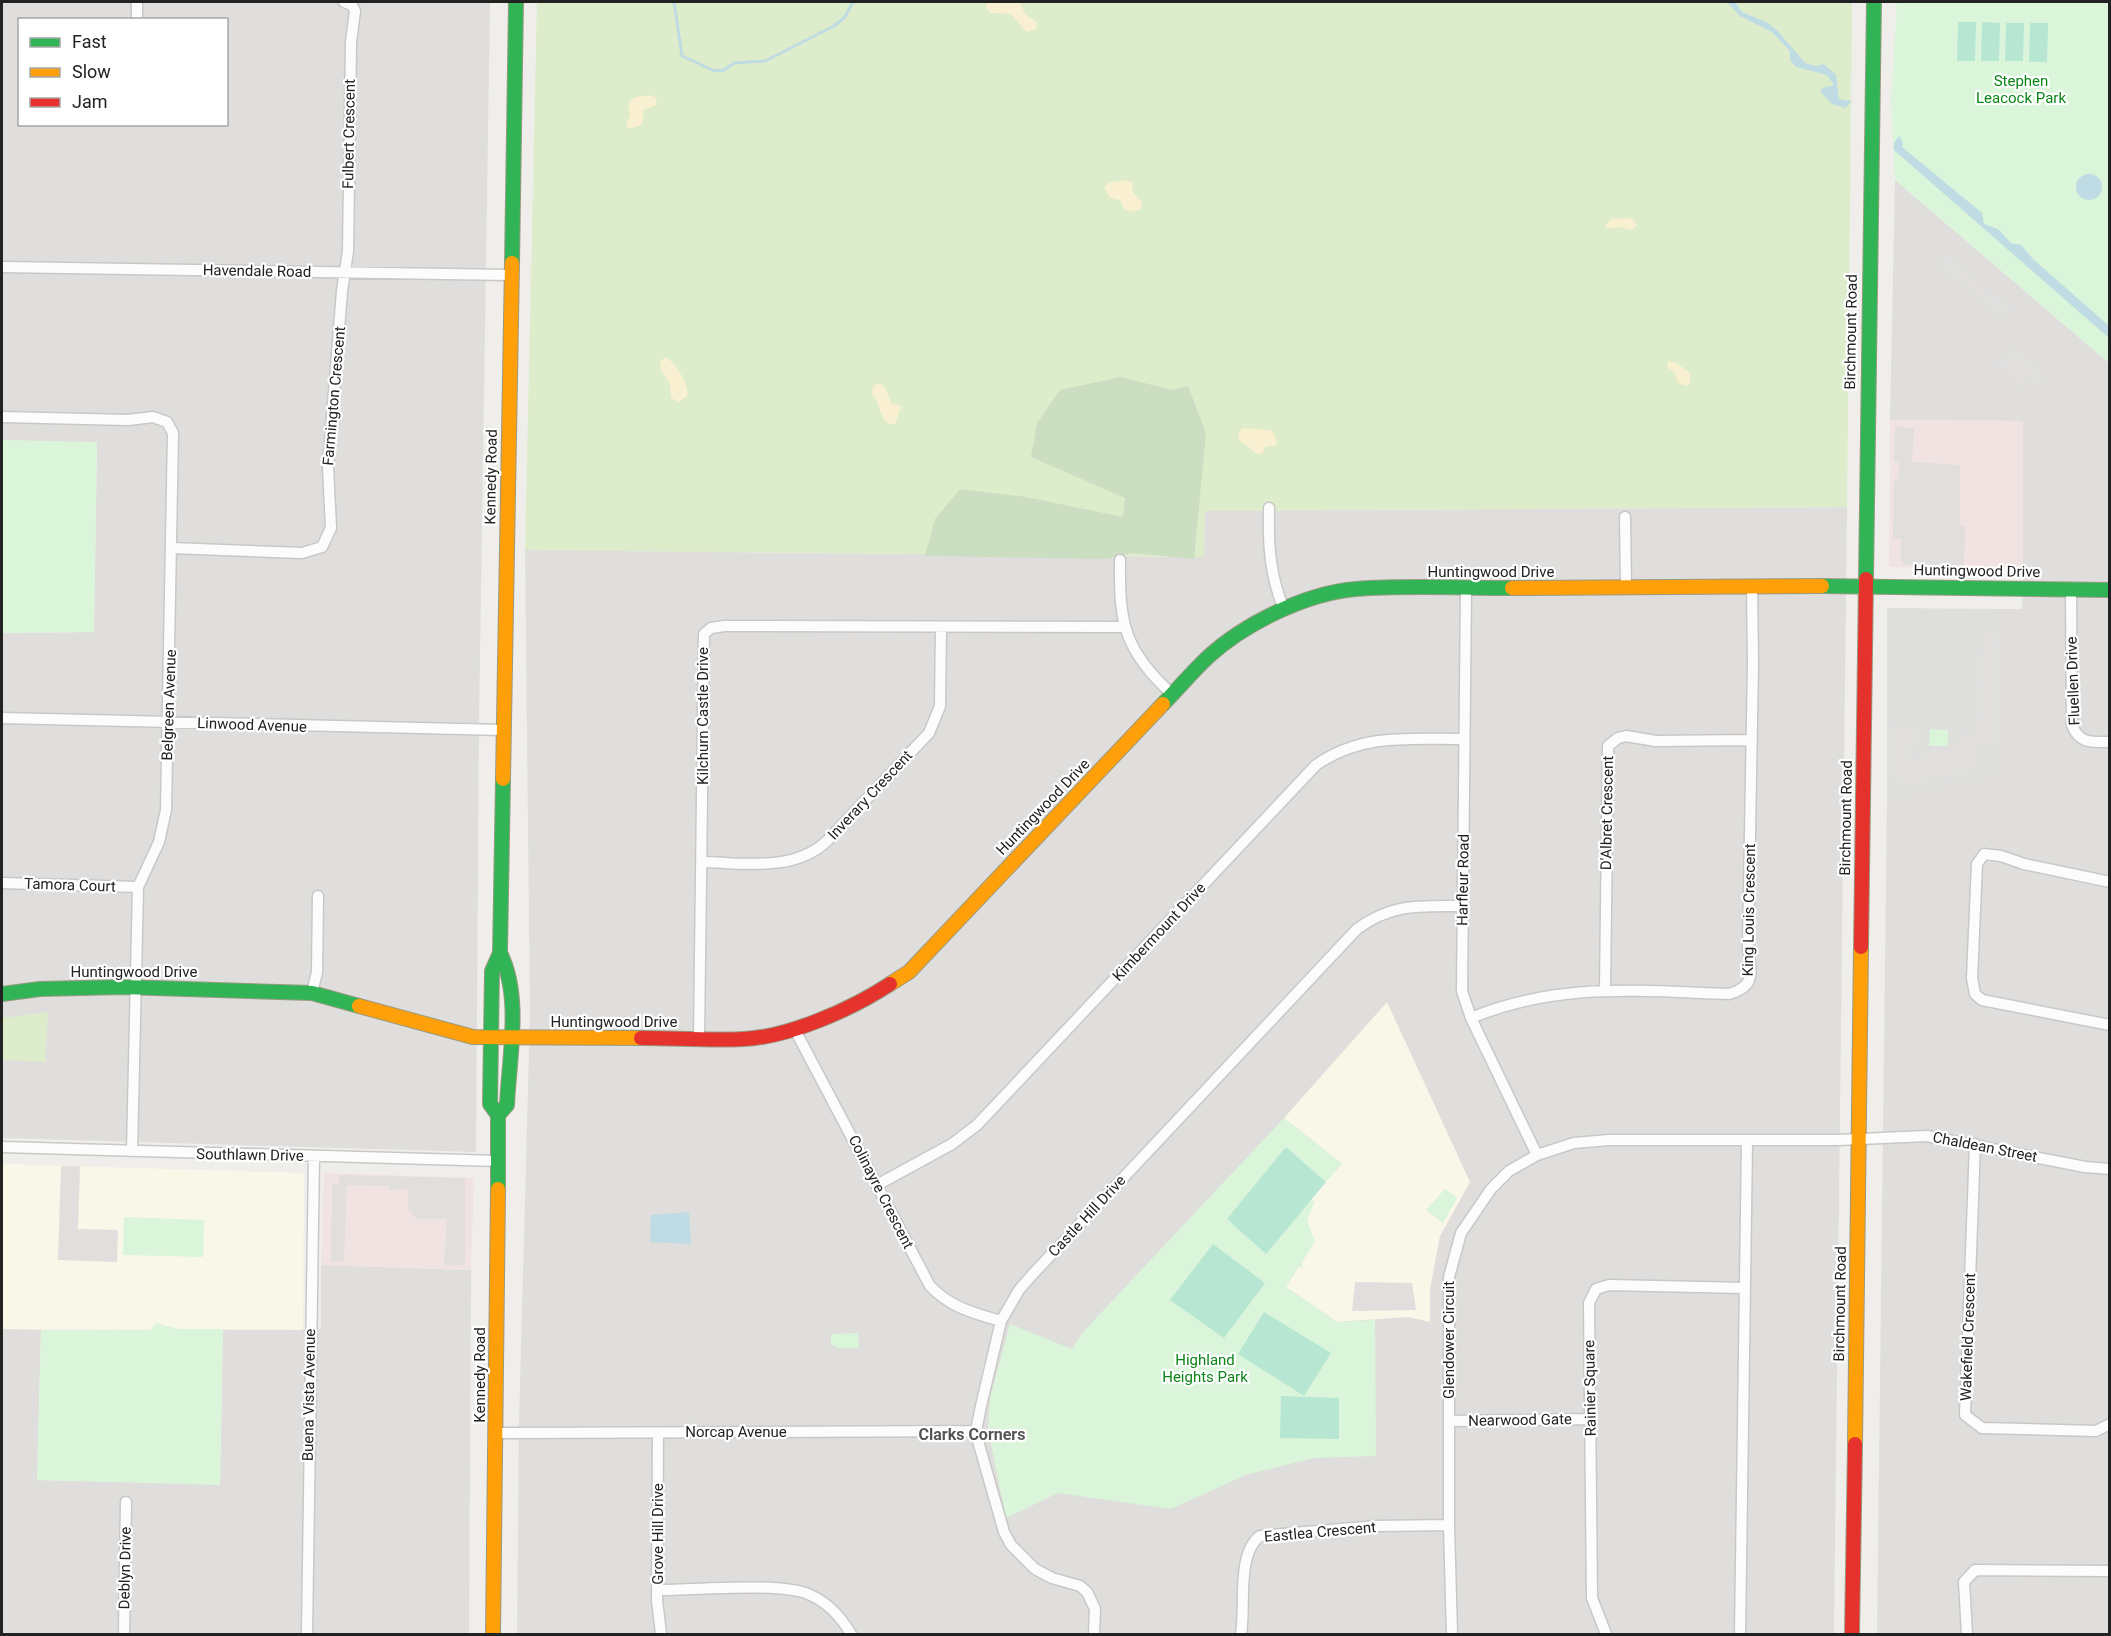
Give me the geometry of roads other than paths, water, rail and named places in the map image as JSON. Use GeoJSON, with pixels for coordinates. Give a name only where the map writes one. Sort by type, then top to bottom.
{"type":"FeatureCollection","features":[{"type":"Feature","properties":{"kind":"main road","name":"Kennedy Road"},"geometry":{"type":"LineString","coordinates":[[493,1635],[498,1115],[490,1104],[492,971],[500,953],[516,2]]}},
{"type":"Feature","properties":{"kind":"main road","name":"Birchmount Road"},"geometry":{"type":"LineString","coordinates":[[1852,1635],[1860,1140],[1866,412],[1874,2]]}},
{"type":"Feature","properties":{"kind":"main road","name":"Huntingwood Drive"},"geometry":{"type":"LineString","coordinates":[[2,994],[40,989],[135,988],[312,993],[473,1037],[746,1039],[794,1028],[861,1003],[909,972],[1208,657],[1249,627],[1284,609],[1317,597],[1354,589],[1466,588],[1866,586],[2109,590]]}},
{"type":"Feature","properties":{"kind":"main road","name":"Kennedy Road"},"geometry":{"type":"LineString","coordinates":[[498,1115],[507,1105],[510,1038],[509,971],[500,953]]}},
{"type":"Feature","properties":{"kind":"street"},"geometry":{"type":"LineString","coordinates":[[137,2],[137,18]]}},
{"type":"Feature","properties":{"kind":"street","name":"Fulbert Crescent"},"geometry":{"type":"LineString","coordinates":[[344,2],[352,5],[355,11],[351,42],[348,251],[345,272]]}},
{"type":"Feature","properties":{"kind":"street","name":"Havendale Road"},"geometry":{"type":"LineString","coordinates":[[2,267],[512,275]]}},
{"type":"Feature","properties":{"kind":"street","name":"Farmington Crescent"},"geometry":{"type":"LineString","coordinates":[[172,548],[302,553],[322,547],[327,540],[332,528],[328,467],[331,402],[338,365],[345,272]]}},
{"type":"Feature","properties":{"kind":"street","name":"Belgreen Avenue"},"geometry":{"type":"LineString","coordinates":[[2,417],[128,420],[153,417],[167,422],[172,427],[175,444],[169,722],[164,825],[138,887],[132,1151]]}},
{"type":"Feature","properties":{"kind":"street"},"geometry":{"type":"LineString","coordinates":[[1269,508],[1268,543],[1275,588],[1284,609]]}},
{"type":"Feature","properties":{"kind":"street"},"geometry":{"type":"LineString","coordinates":[[1625,517],[1626,588]]}},
{"type":"Feature","properties":{"kind":"street"},"geometry":{"type":"LineString","coordinates":[[1120,560],[1119,591],[1123,627],[1151,673],[1173,695]]}},
{"type":"Feature","properties":{"kind":"street","name":"King Louis Crescent"},"geometry":{"type":"LineString","coordinates":[[1471,1018],[1514,1003],[1556,993],[1605,990],[1729,994],[1742,990],[1750,980],[1752,587]]}},
{"type":"Feature","properties":{"kind":"street","name":"Harfleur Road"},"geometry":{"type":"LineString","coordinates":[[1466,588],[1461,977],[1464,1001],[1537,1155]]}},
{"type":"Feature","properties":{"kind":"street","name":"Fluellen Drive"},"geometry":{"type":"LineString","coordinates":[[2071,590],[2072,725],[2075,735],[2084,742],[2109,742]]}},
{"type":"Feature","properties":{"kind":"street","name":"Kilchurn Castle Drive"},"geometry":{"type":"LineString","coordinates":[[699,1039],[703,862],[704,634],[711,628],[724,626],[1123,627]]}},
{"type":"Feature","properties":{"kind":"street","name":"Inverary Crescent"},"geometry":{"type":"LineString","coordinates":[[703,862],[773,863],[797,860],[808,856],[827,841],[929,733],[940,706],[941,627]]}},
{"type":"Feature","properties":{"kind":"street","name":"Linwood Avenue"},"geometry":{"type":"LineString","coordinates":[[2,718],[502,730]]}},
{"type":"Feature","properties":{"kind":"street","name":"D'Albret Crescent"},"geometry":{"type":"LineString","coordinates":[[1605,990],[1608,746],[1618,738],[1626,736],[1656,741],[1751,740]]}},
{"type":"Feature","properties":{"kind":"street","name":"Kimbermount Drive"},"geometry":{"type":"LineString","coordinates":[[877,1185],[952,1144],[977,1125],[1316,765],[1344,748],[1363,742],[1464,739]]}},
{"type":"Feature","properties":{"kind":"street"},"geometry":{"type":"LineString","coordinates":[[2109,882],[1984,854],[1977,864],[1972,975],[1975,994],[1982,1000],[2109,1026]]}},
{"type":"Feature","properties":{"kind":"street","name":"Tamora Court"},"geometry":{"type":"LineString","coordinates":[[2,883],[138,887]]}},
{"type":"Feature","properties":{"kind":"street"},"geometry":{"type":"LineString","coordinates":[[312,993],[317,972],[318,896]]}},
{"type":"Feature","properties":{"kind":"street","name":"Castle Hill Drive"},"geometry":{"type":"LineString","coordinates":[[1094,1635],[1095,1610],[1087,1592],[1080,1586],[1052,1578],[1035,1569],[1011,1545],[1004,1532],[976,1431],[1001,1321],[1019,1290],[1032,1275],[1357,929],[1371,918],[1401,907],[1462,906]]}},
{"type":"Feature","properties":{"kind":"street","name":"Colinayre Crescent"},"geometry":{"type":"LineString","coordinates":[[794,1028],[930,1286],[944,1300],[955,1306],[1001,1321]]}},
{"type":"Feature","properties":{"kind":"street","name":"Chaldean Street"},"geometry":{"type":"LineString","coordinates":[[1860,1140],[1927,1136],[2085,1167],[2109,1168]]}},
{"type":"Feature","properties":{"kind":"street","name":"Glendower Circuit"},"geometry":{"type":"LineString","coordinates":[[1452,1635],[1447,1305],[1455,1248],[1468,1219],[1482,1198],[1509,1172],[1537,1155],[1574,1143],[1609,1140],[1747,1142],[1860,1140]]}},
{"type":"Feature","properties":{"kind":"street"},"geometry":{"type":"LineString","coordinates":[[1740,1635],[1747,1142]]}},
{"type":"Feature","properties":{"kind":"street","name":"Wakefield Crescent"},"geometry":{"type":"LineString","coordinates":[[1975,1144],[1965,1415],[1982,1428],[2096,1431],[2109,1424]]}},
{"type":"Feature","properties":{"kind":"street","name":"Southlawn Drive"},"geometry":{"type":"LineString","coordinates":[[2,1147],[498,1161]]}},
{"type":"Feature","properties":{"kind":"street","name":"Buena Vista Avenue"},"geometry":{"type":"LineString","coordinates":[[307,1635],[314,1156]]}},
{"type":"Feature","properties":{"kind":"street","name":"Rainier Square"},"geometry":{"type":"LineString","coordinates":[[1606,1635],[1592,1598],[1589,1303],[1596,1289],[1609,1286],[1745,1288]]}},
{"type":"Feature","properties":{"kind":"street","name":"Nearwood Gate"},"geometry":{"type":"LineString","coordinates":[[1449,1421],[1591,1419]]}},
{"type":"Feature","properties":{"kind":"street","name":"Norcap Avenue"},"geometry":{"type":"LineString","coordinates":[[496,1433],[976,1431]]}},
{"type":"Feature","properties":{"kind":"street","name":"Grove Hill Drive"},"geometry":{"type":"LineString","coordinates":[[658,1433],[657,1590],[661,1635]]}},
{"type":"Feature","properties":{"kind":"street","name":"Deblyn Drive"},"geometry":{"type":"LineString","coordinates":[[124,1635],[126,1502]]}},
{"type":"Feature","properties":{"kind":"street","name":"Eastlea Crescent"},"geometry":{"type":"LineString","coordinates":[[1241,1635],[1246,1557],[1251,1543],[1260,1536],[1376,1526],[1449,1525]]}},
{"type":"Feature","properties":{"kind":"street"},"geometry":{"type":"LineString","coordinates":[[1967,1635],[1964,1582],[1975,1570],[2109,1571]]}},
{"type":"Feature","properties":{"kind":"street"},"geometry":{"type":"LineString","coordinates":[[657,1590],[795,1590],[818,1599],[831,1608],[851,1635]]}},
{"type":"Feature","properties":{"kind":"water"},"geometry":{"type":"Polygon","coordinates":[[[1727,2],[1735,2],[1742,12],[1766,22],[1777,30],[1805,63],[1815,66],[1824,64],[1836,75],[1839,99],[1852,101],[1845,108],[1832,104],[1821,92],[1822,88],[1834,85],[1827,75],[1796,67],[1790,60],[1790,51],[1772,32],[1740,16],[1727,2]]]}},
{"type":"Feature","properties":{"kind":"water"},"geometry":{"type":"Polygon","coordinates":[[[1899,136],[1903,143],[1902,147],[1982,213],[1984,224],[1998,229],[2011,243],[2021,245],[2033,259],[2109,326],[2109,338],[1894,150],[1894,143],[1899,136]]]}},
{"type":"Feature","properties":{"kind":"water"},"geometry":{"type":"Polygon","coordinates":[[[2089,174],[2099,177],[2102,187],[2099,197],[2089,200],[2079,197],[2076,187],[2079,177],[2089,174]]]}},
{"type":"Feature","properties":{"kind":"water"},"geometry":{"type":"Polygon","coordinates":[[[689,1212],[691,1244],[650,1242],[651,1215],[689,1212]]]}},
{"type":"Feature","properties":{"kind":"waterway"},"geometry":{"type":"LineString","coordinates":[[674,2],[682,56],[715,71],[724,70],[734,63],[765,61],[834,26],[845,17],[853,2]]}},
{"type":"Feature","properties":{"kind":"district","name":"Clarks Corners"},"geometry":{"type":"Point","coordinates":[972,1434]}},
{"type":"Feature","properties":{"kind":"park label","name":"Stephen Leacock Park"},"geometry":{"type":"Point","coordinates":[2021,90]}},
{"type":"Feature","properties":{"kind":"park label","name":"Highland Heights Park"},"geometry":{"type":"Point","coordinates":[1205,1368]}}]}
